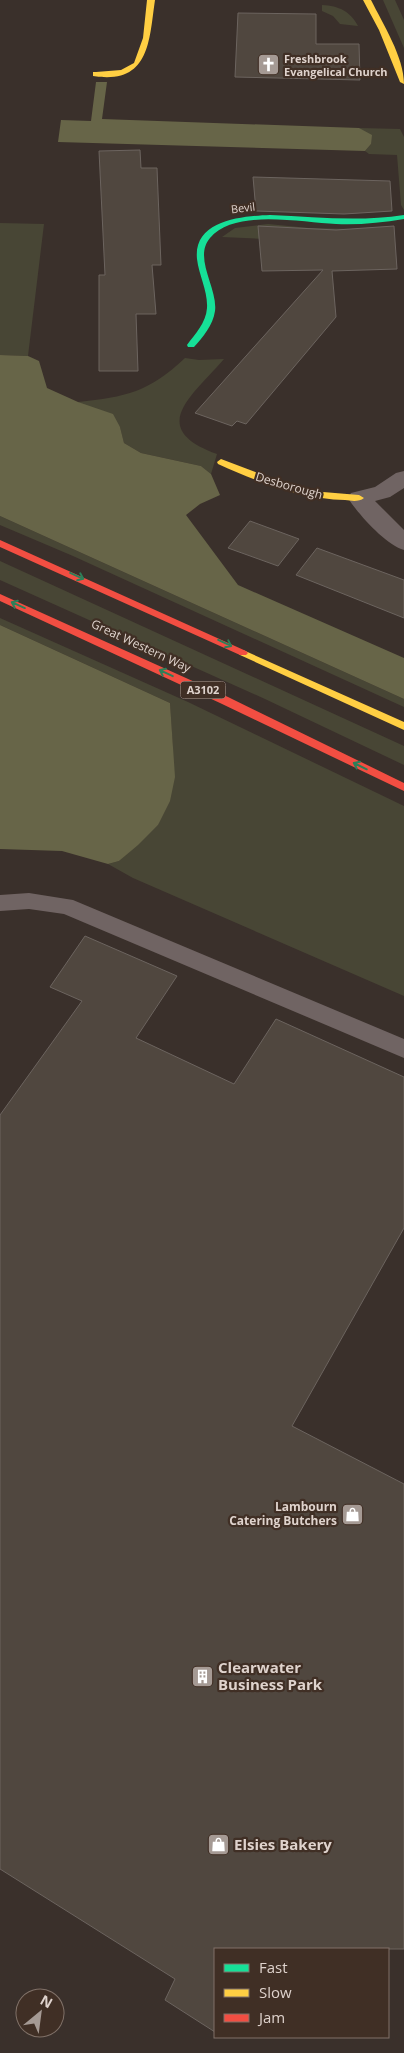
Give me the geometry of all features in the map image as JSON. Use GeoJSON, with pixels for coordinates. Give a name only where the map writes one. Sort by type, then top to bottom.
{"type":"FeatureCollection","features":[{"type":"Feature","properties":{"kind":"street"},"geometry":{"type":"LineString","coordinates":[[96,74],[123,71],[133,68],[138,62],[143,49],[151,0]]}},
{"type":"Feature","properties":{"kind":"street"},"geometry":{"type":"LineString","coordinates":[[366,0],[383,30],[404,82]]}},
{"type":"Feature","properties":{"kind":"street","name":"Bevil"},"geometry":{"type":"LineString","coordinates":[[191,345],[204,327],[211,308],[211,298],[200,253],[203,241],[211,230],[217,226],[245,220],[270,218],[335,222],[404,217]]}},
{"type":"Feature","properties":{"kind":"street","name":"Desborough"},"geometry":{"type":"LineString","coordinates":[[221,462],[263,481],[321,497],[359,498],[382,492],[404,478]]}},
{"type":"Feature","properties":{"kind":"street"},"geometry":{"type":"LineString","coordinates":[[359,498],[378,519],[404,542]]}},
{"type":"Feature","properties":{"kind":"street"},"geometry":{"type":"LineString","coordinates":[[0,543],[404,726]]}},
{"type":"Feature","properties":{"kind":"street","name":"Great Western Way"},"geometry":{"type":"LineString","coordinates":[[0,597],[224,700],[404,787]]}},
{"type":"Feature","properties":{"kind":"lane"},"geometry":{"type":"LineString","coordinates":[[0,903],[29,901],[66,906],[404,1049]]}},
{"type":"Feature","properties":{"kind":"shaded area"},"geometry":{"type":"Polygon","coordinates":[[[383,0],[395,0],[404,20],[404,48],[383,0]]]}},
{"type":"Feature","properties":{"kind":"shaded area"},"geometry":{"type":"Polygon","coordinates":[[[322,5],[343,10],[348,13],[358,26],[340,24],[333,16],[322,11],[322,5]]]}},
{"type":"Feature","properties":{"kind":"shaded area"},"geometry":{"type":"Polygon","coordinates":[[[96,82],[107,82],[102,119],[359,128],[372,135],[371,144],[365,151],[58,142],[61,120],[91,121],[96,82]]]}},
{"type":"Feature","properties":{"kind":"shaded area"},"geometry":{"type":"Polygon","coordinates":[[[359,128],[400,129],[404,137],[404,210],[401,205],[397,155],[369,154],[365,151],[371,144],[359,128]]]}},
{"type":"Feature","properties":{"kind":"shaded area"},"geometry":{"type":"Polygon","coordinates":[[[0,223],[44,224],[28,356],[0,355],[0,223]]]}},
{"type":"Feature","properties":{"kind":"shaded area"},"geometry":{"type":"Polygon","coordinates":[[[268,224],[309,228],[353,229],[264,239],[222,237],[235,228],[268,224]]]}},
{"type":"Feature","properties":{"kind":"shaded area"},"geometry":{"type":"Polygon","coordinates":[[[0,355],[28,356],[39,361],[47,388],[78,402],[113,414],[120,427],[124,443],[141,453],[201,466],[211,474],[220,495],[200,504],[186,515],[238,585],[404,658],[404,699],[0,516],[0,355]]]}},
{"type":"Feature","properties":{"kind":"shaded area"},"geometry":{"type":"Polygon","coordinates":[[[185,358],[199,360],[224,359],[189,398],[182,411],[180,422],[184,433],[196,444],[217,454],[211,474],[201,466],[141,453],[124,443],[120,427],[78,402],[110,398],[136,391],[160,379],[185,358]]]}},
{"type":"Feature","properties":{"kind":"shaded area"},"geometry":{"type":"Polygon","coordinates":[[[0,516],[404,699],[404,707],[73,556],[0,525],[0,516]]]}},
{"type":"Feature","properties":{"kind":"shaded area"},"geometry":{"type":"Polygon","coordinates":[[[0,561],[404,746],[404,765],[265,699],[0,580],[0,561]]]}},
{"type":"Feature","properties":{"kind":"shaded area"},"geometry":{"type":"Polygon","coordinates":[[[0,618],[188,702],[404,806],[404,996],[133,878],[108,864],[119,861],[158,825],[173,750],[170,703],[0,625],[0,618]]]}},
{"type":"Feature","properties":{"kind":"shaded area"},"geometry":{"type":"Polygon","coordinates":[[[0,625],[170,703],[175,777],[170,801],[158,825],[119,861],[108,864],[62,851],[0,849],[0,625]]]}},
{"type":"Feature","properties":{"kind":"building"},"geometry":{"type":"Polygon","coordinates":[[[238,13],[316,14],[316,44],[359,44],[360,80],[235,77],[238,13]]]}},
{"type":"Feature","properties":{"kind":"building"},"geometry":{"type":"Polygon","coordinates":[[[140,150],[141,168],[157,168],[161,265],[152,265],[156,314],[136,314],[138,371],[99,371],[99,275],[105,275],[99,151],[140,150]]]}},
{"type":"Feature","properties":{"kind":"building"},"geometry":{"type":"Polygon","coordinates":[[[253,177],[390,181],[392,211],[344,214],[256,211],[253,177]]]}},
{"type":"Feature","properties":{"kind":"building"},"geometry":{"type":"Polygon","coordinates":[[[258,226],[336,230],[394,226],[397,269],[332,271],[336,317],[246,424],[237,421],[232,426],[195,413],[323,270],[262,271],[258,226]]]}},
{"type":"Feature","properties":{"kind":"building"},"geometry":{"type":"Polygon","coordinates":[[[250,521],[299,539],[278,566],[228,548],[250,521]]]}},
{"type":"Feature","properties":{"kind":"building"},"geometry":{"type":"Polygon","coordinates":[[[317,548],[404,580],[404,618],[296,575],[317,548]]]}},
{"type":"Feature","properties":{"kind":"building","name":"Clearwater Business Park"},"geometry":{"type":"Polygon","coordinates":[[[85,936],[177,976],[136,1038],[234,1084],[276,1019],[404,1077],[404,1228],[292,1426],[404,1484],[404,1949],[214,1948],[214,2031],[165,2000],[175,1979],[0,1869],[0,1115],[82,1001],[50,987],[85,936]]]}},
{"type":"Feature","properties":{"kind":"traffic: fast"},"geometry":{"type":"LineString","coordinates":[[191,345],[204,328],[211,309],[211,300],[203,269],[201,250],[204,241],[210,233],[223,225],[253,218],[288,218],[345,222],[404,217]]}},
{"type":"Feature","properties":{"kind":"traffic: slow"},"geometry":{"type":"LineString","coordinates":[[96,74],[122,72],[131,69],[137,64],[144,48],[151,0]]}},
{"type":"Feature","properties":{"kind":"traffic: slow"},"geometry":{"type":"LineString","coordinates":[[367,0],[383,30],[404,82]]}},
{"type":"Feature","properties":{"kind":"traffic: slow"},"geometry":{"type":"LineString","coordinates":[[221,462],[288,488],[323,495],[359,498]]}},
{"type":"Feature","properties":{"kind":"traffic: slow"},"geometry":{"type":"LineString","coordinates":[[243,653],[404,726]]}},
{"type":"Feature","properties":{"kind":"traffic: jam"},"geometry":{"type":"LineString","coordinates":[[0,543],[243,653]]}},
{"type":"Feature","properties":{"kind":"traffic: jam"},"geometry":{"type":"LineString","coordinates":[[0,597],[224,700],[404,787]]}},
{"type":"Feature","properties":{"kind":"place","name":"Freshbrook Evangelical Church"},"geometry":{"type":"Point","coordinates":[268,65]}},
{"type":"Feature","properties":{"kind":"place","name":"Lambourn Catering Butchers"},"geometry":{"type":"Point","coordinates":[353,1514]}},
{"type":"Feature","properties":{"kind":"place","name":"Clearwater Business Park"},"geometry":{"type":"Point","coordinates":[202,1677]}},
{"type":"Feature","properties":{"kind":"place","name":"Elsies Bakery"},"geometry":{"type":"Point","coordinates":[218,1845]}}]}
